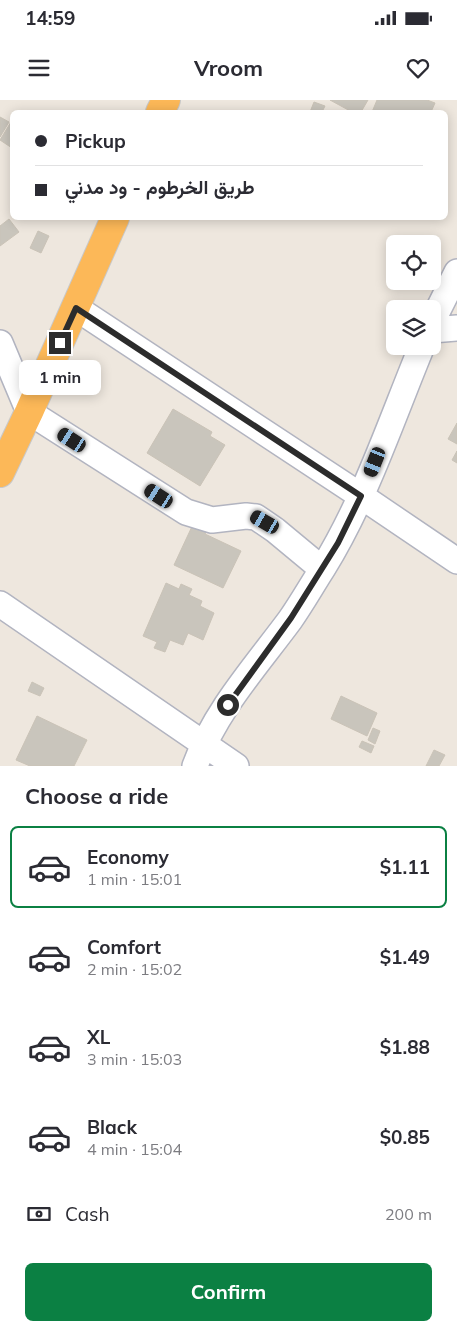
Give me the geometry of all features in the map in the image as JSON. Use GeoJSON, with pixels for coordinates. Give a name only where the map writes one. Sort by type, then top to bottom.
{"type":"FeatureCollection","features":[{"type":"Feature","properties":{"kind":"highway"},"geometry":{"type":"LineString","coordinates":[[0,474],[114,220]]}},
{"type":"Feature","properties":{"kind":"street"},"geometry":{"type":"LineString","coordinates":[[441,304],[457,272]]}},
{"type":"Feature","properties":{"kind":"street"},"geometry":{"type":"LineString","coordinates":[[76,308],[457,561]]}},
{"type":"Feature","properties":{"kind":"street"},"geometry":{"type":"LineString","coordinates":[[441,329],[457,328]]}},
{"type":"Feature","properties":{"kind":"street"},"geometry":{"type":"LineString","coordinates":[[0,343],[29,412],[186,512],[212,520],[246,516],[256,517],[322,569]]}},
{"type":"Feature","properties":{"kind":"street"},"geometry":{"type":"LineString","coordinates":[[195,766],[204,742],[232,698],[291,618],[338,543],[361,496],[418,355]]}},
{"type":"Feature","properties":{"kind":"street"},"geometry":{"type":"LineString","coordinates":[[0,604],[204,742],[236,766]]}},
{"type":"Feature","properties":{"kind":"building"},"geometry":{"type":"Polygon","coordinates":[[[330,100],[368,100],[362,110],[348,110],[330,100]]]}},
{"type":"Feature","properties":{"kind":"building"},"geometry":{"type":"Polygon","coordinates":[[[377,100],[427,100],[435,103],[432,110],[373,110],[377,100]]]}},
{"type":"Feature","properties":{"kind":"building"},"geometry":{"type":"Polygon","coordinates":[[[314,102],[325,106],[323,110],[311,110],[314,102]]]}},
{"type":"Feature","properties":{"kind":"building"},"geometry":{"type":"Polygon","coordinates":[[[0,117],[9,122],[0,137],[0,117]]]}},
{"type":"Feature","properties":{"kind":"building"},"geometry":{"type":"Polygon","coordinates":[[[10,124],[10,147],[0,140],[10,124]]]}},
{"type":"Feature","properties":{"kind":"building"},"geometry":{"type":"Polygon","coordinates":[[[9,219],[19,232],[0,246],[0,226],[9,219]]]}},
{"type":"Feature","properties":{"kind":"building"},"geometry":{"type":"Polygon","coordinates":[[[38,231],[49,236],[41,253],[30,248],[38,231]]]}},
{"type":"Feature","properties":{"kind":"building"},"geometry":{"type":"Polygon","coordinates":[[[173,409],[212,432],[210,436],[225,445],[200,486],[147,453],[173,409]]]}},
{"type":"Feature","properties":{"kind":"building"},"geometry":{"type":"Polygon","coordinates":[[[457,423],[457,444],[448,439],[457,423]]]}},
{"type":"Feature","properties":{"kind":"building"},"geometry":{"type":"Polygon","coordinates":[[[457,451],[457,463],[452,460],[457,451]]]}},
{"type":"Feature","properties":{"kind":"building"},"geometry":{"type":"Polygon","coordinates":[[[195,520],[209,527],[205,534],[241,551],[223,588],[174,565],[195,520]]]}},
{"type":"Feature","properties":{"kind":"building"},"geometry":{"type":"Polygon","coordinates":[[[166,583],[179,589],[181,584],[192,589],[189,595],[202,601],[200,606],[214,613],[203,640],[188,633],[183,645],[170,640],[165,652],[154,648],[157,642],[143,636],[166,583]]]}},
{"type":"Feature","properties":{"kind":"building"},"geometry":{"type":"Polygon","coordinates":[[[32,682],[44,688],[40,696],[28,691],[32,682]]]}},
{"type":"Feature","properties":{"kind":"building"},"geometry":{"type":"Polygon","coordinates":[[[341,696],[377,713],[367,736],[331,719],[341,696]]]}},
{"type":"Feature","properties":{"kind":"building"},"geometry":{"type":"Polygon","coordinates":[[[37,716],[87,740],[74,766],[30,766],[16,760],[37,716]]]}},
{"type":"Feature","properties":{"kind":"building"},"geometry":{"type":"Polygon","coordinates":[[[373,728],[380,731],[375,744],[368,740],[373,728]]]}},
{"type":"Feature","properties":{"kind":"building"},"geometry":{"type":"Polygon","coordinates":[[[362,741],[374,746],[371,753],[359,747],[362,741]]]}},
{"type":"Feature","properties":{"kind":"building"},"geometry":{"type":"Polygon","coordinates":[[[434,750],[445,755],[439,766],[426,766],[434,750]]]}},
{"type":"Feature","properties":{"kind":"route"},"geometry":{"type":"LineString","coordinates":[[60,343],[76,308],[361,496],[338,543],[291,618],[228,705]]}}]}
